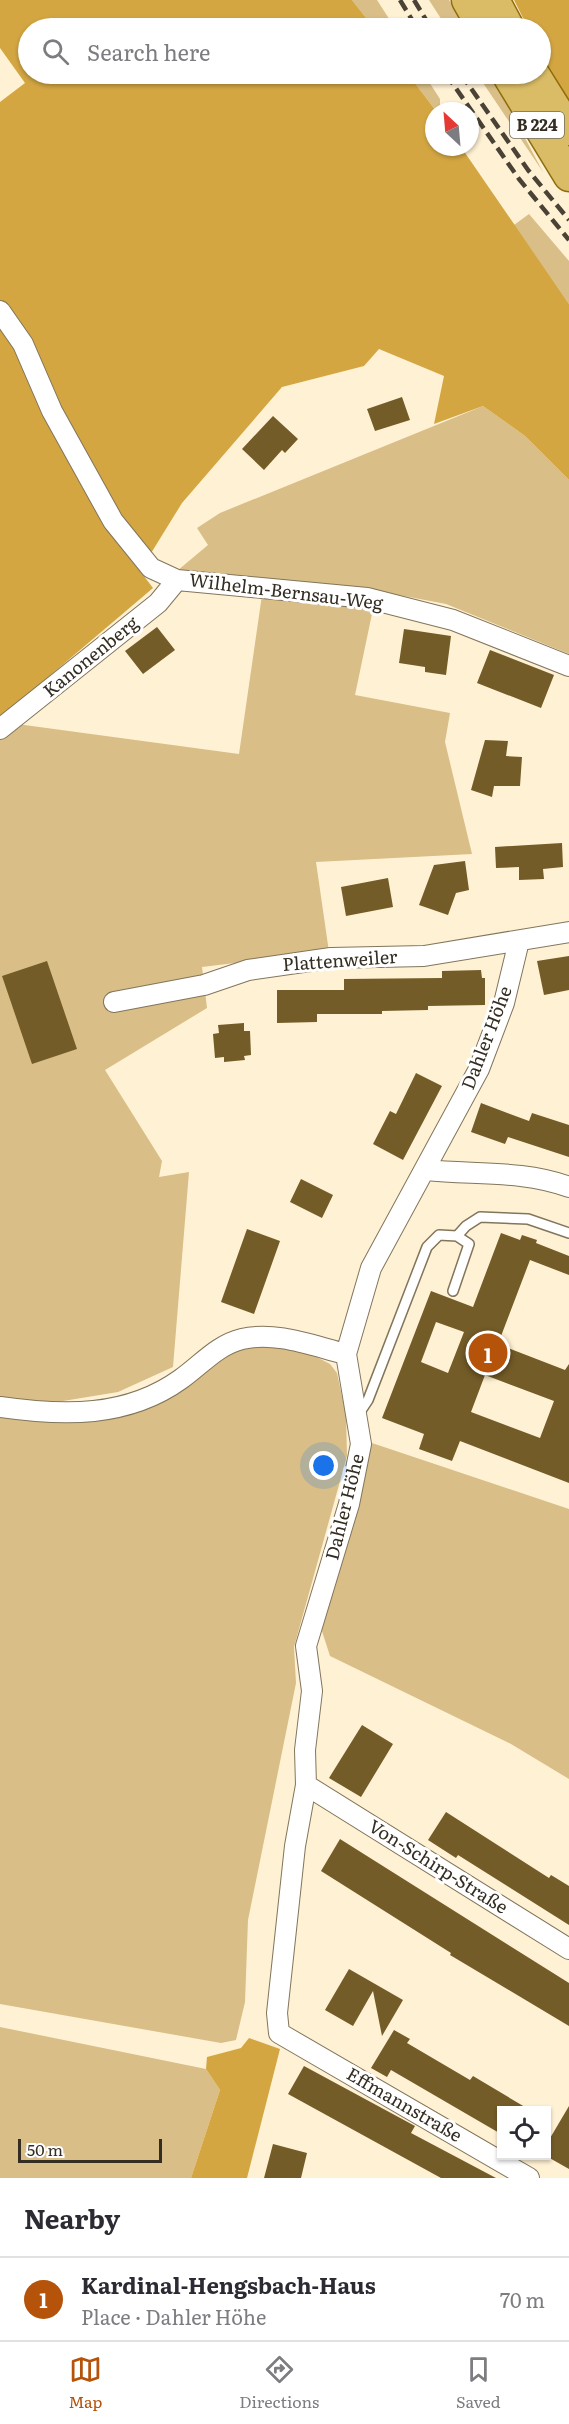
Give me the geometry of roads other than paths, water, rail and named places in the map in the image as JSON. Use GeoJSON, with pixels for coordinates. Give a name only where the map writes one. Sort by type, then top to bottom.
{"type":"FeatureCollection","features":[{"type":"Feature","properties":{"kind":"main road"},"geometry":{"type":"LineString","coordinates":[[467,0],[477,18]]}},
{"type":"Feature","properties":{"kind":"main road"},"geometry":{"type":"LineString","coordinates":[[494,0],[504,18]]}},
{"type":"Feature","properties":{"kind":"main road","name":"B 224"},"geometry":{"type":"LineString","coordinates":[[513,84],[569,176]]}},
{"type":"Feature","properties":{"kind":"main road","name":"B 224"},"geometry":{"type":"LineString","coordinates":[[540,84],[569,130]]}},
{"type":"Feature","properties":{"kind":"street","name":"Wilhelm-Bernsau-Weg"},"geometry":{"type":"LineString","coordinates":[[0,311],[23,344],[52,411],[113,521],[151,568],[177,580],[367,598],[453,620],[569,666]]}},
{"type":"Feature","properties":{"kind":"street","name":"Kanonenberg"},"geometry":{"type":"LineString","coordinates":[[0,729],[158,603],[177,580]]}},
{"type":"Feature","properties":{"kind":"street","name":"Plattenweiler"},"geometry":{"type":"LineString","coordinates":[[114,1002],[204,985],[248,970],[331,958],[424,956],[569,933]]}},
{"type":"Feature","properties":{"kind":"street","name":"Dahler Höhe"},"geometry":{"type":"LineString","coordinates":[[279,2033],[278,1994],[300,1812],[306,1785],[305,1750],[312,1691],[306,1646],[349,1503],[361,1444],[346,1354],[371,1268],[479,1069],[504,1004],[519,941]]}},
{"type":"Feature","properties":{"kind":"street"},"geometry":{"type":"LineString","coordinates":[[426,1170],[465,1174],[518,1174],[569,1187]]}},
{"type":"Feature","properties":{"kind":"street"},"geometry":{"type":"LineString","coordinates":[[0,1407],[65,1413],[97,1412],[140,1402],[162,1392],[225,1345],[243,1339],[273,1337],[346,1354]]}},
{"type":"Feature","properties":{"kind":"street","name":"Von-Schirp-Straße"},"geometry":{"type":"LineString","coordinates":[[306,1785],[569,1949]]}},
{"type":"Feature","properties":{"kind":"street","name":"Effmannstraße"},"geometry":{"type":"LineString","coordinates":[[279,2033],[530,2178]]}},
{"type":"Feature","properties":{"kind":"lane"},"geometry":{"type":"LineString","coordinates":[[458,1236],[466,1226],[480,1216],[528,1219],[569,1233]]}},
{"type":"Feature","properties":{"kind":"lane"},"geometry":{"type":"LineString","coordinates":[[357,1416],[368,1400],[427,1247],[439,1235],[458,1236],[469,1244],[453,1291]]}},
{"type":"Feature","properties":{"kind":"railway"},"geometry":{"type":"LineString","coordinates":[[400,0],[411,18]]}},
{"type":"Feature","properties":{"kind":"railway"},"geometry":{"type":"LineString","coordinates":[[414,0],[425,18]]}},
{"type":"Feature","properties":{"kind":"railway"},"geometry":{"type":"LineString","coordinates":[[453,84],[519,179],[569,240]]}},
{"type":"Feature","properties":{"kind":"railway"},"geometry":{"type":"LineString","coordinates":[[468,84],[528,170],[569,220]]}},
{"type":"Feature","properties":{"kind":"place","name":"Kardinal-Hengsbach-Haus"},"geometry":{"type":"Point","coordinates":[488,1353]}}]}
